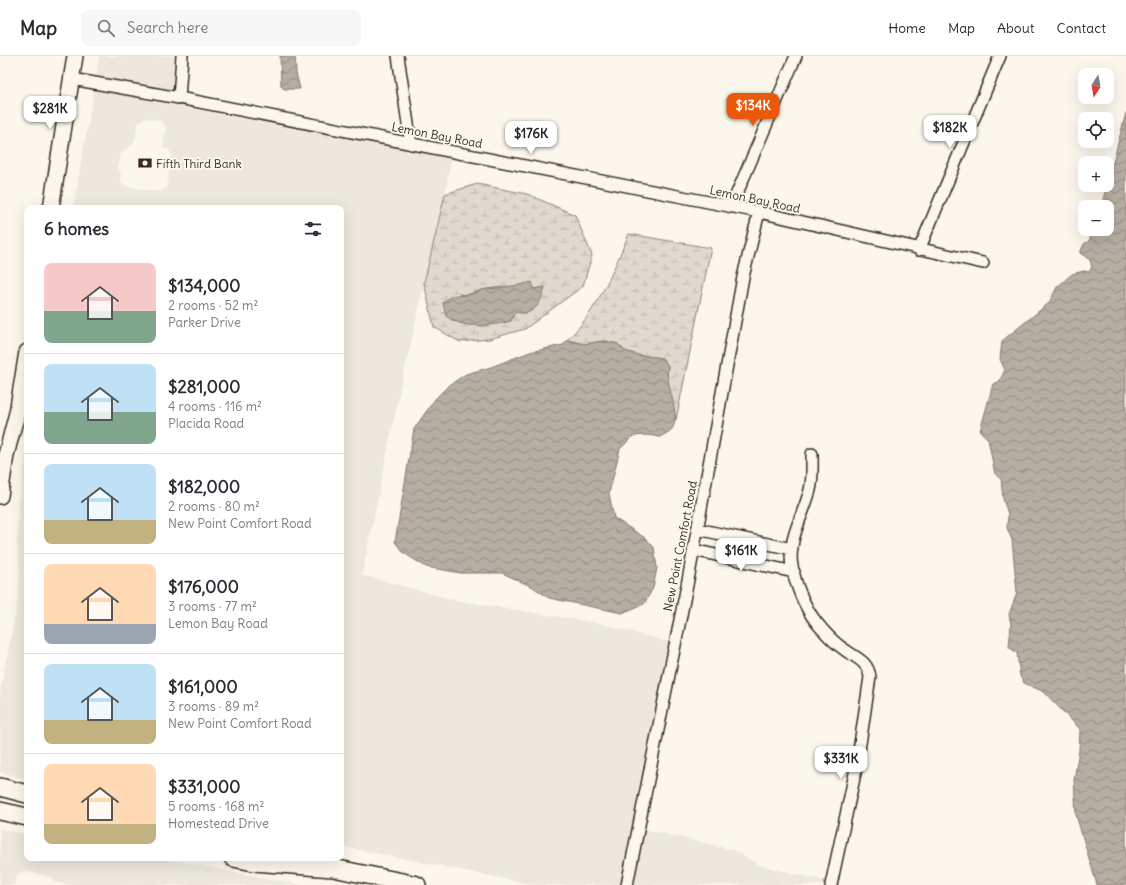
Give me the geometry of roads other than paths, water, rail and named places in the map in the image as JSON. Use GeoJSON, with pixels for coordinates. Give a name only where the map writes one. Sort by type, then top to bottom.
{"type":"FeatureCollection","features":[{"type":"Feature","properties":{"kind":"main road"},"geometry":{"type":"LineString","coordinates":[[52,205],[75,56]]}},
{"type":"Feature","properties":{"kind":"main road"},"geometry":{"type":"LineString","coordinates":[[0,496],[6,455],[17,413],[24,370]]}},
{"type":"Feature","properties":{"kind":"main road"},"geometry":{"type":"LineString","coordinates":[[0,787],[24,793]]}},
{"type":"Feature","properties":{"kind":"main road"},"geometry":{"type":"LineString","coordinates":[[0,811],[24,816]]}},
{"type":"Feature","properties":{"kind":"main road"},"geometry":{"type":"LineString","coordinates":[[249,861],[333,868],[417,885]]}},
{"type":"Feature","properties":{"kind":"main road"},"geometry":{"type":"LineString","coordinates":[[313,861],[333,868]]}},
{"type":"Feature","properties":{"kind":"street"},"geometry":{"type":"LineString","coordinates":[[179,98],[182,56]]}},
{"type":"Feature","properties":{"kind":"street"},"geometry":{"type":"LineString","coordinates":[[398,56],[411,144]]}},
{"type":"Feature","properties":{"kind":"street"},"geometry":{"type":"LineString","coordinates":[[731,207],[796,56]]}},
{"type":"Feature","properties":{"kind":"street"},"geometry":{"type":"LineString","coordinates":[[919,250],[1000,56]]}},
{"type":"Feature","properties":{"kind":"street","name":"Lemon Bay Road"},"geometry":{"type":"LineString","coordinates":[[72,79],[179,98],[759,212],[919,250],[983,263]]}},
{"type":"Feature","properties":{"kind":"street","name":"New Point Comfort Road"},"geometry":{"type":"LineString","coordinates":[[627,885],[693,550],[743,277],[759,212]]}},
{"type":"Feature","properties":{"kind":"street"},"geometry":{"type":"LineString","coordinates":[[812,454],[811,485],[801,514],[792,549],[791,561],[806,606],[814,619],[829,637],[845,650],[863,661],[870,671],[870,686],[863,730],[831,885]]}},
{"type":"Feature","properties":{"kind":"street"},"geometry":{"type":"LineString","coordinates":[[697,529],[792,549]]}},
{"type":"Feature","properties":{"kind":"street"},"geometry":{"type":"LineString","coordinates":[[693,550],[794,572]]}},
{"type":"Feature","properties":{"kind":"water"},"geometry":{"type":"Polygon","coordinates":[[[280,56],[295,56],[296,73],[300,89],[284,89],[281,86],[280,56]]]}},
{"type":"Feature","properties":{"kind":"water"},"geometry":{"type":"Polygon","coordinates":[[[1126,113],[1126,885],[1097,885],[1076,815],[1074,780],[1079,750],[1080,729],[1044,692],[1024,683],[1020,676],[1017,653],[1009,647],[1011,625],[1009,614],[1017,593],[1012,540],[1007,528],[1008,514],[1003,499],[1001,479],[995,474],[988,439],[980,431],[993,384],[999,382],[1005,370],[1000,359],[1002,341],[1049,303],[1057,287],[1072,274],[1084,271],[1089,272],[1092,267],[1090,260],[1080,253],[1084,244],[1089,241],[1091,236],[1114,236],[1114,200],[1103,200],[1105,192],[1114,192],[1114,158],[1126,113]]]}},
{"type":"Feature","properties":{"kind":"water"},"geometry":{"type":"Polygon","coordinates":[[[532,282],[534,289],[545,287],[539,303],[532,311],[522,313],[515,312],[511,321],[478,326],[461,323],[446,316],[443,303],[452,296],[469,295],[482,290],[532,282]]]}},
{"type":"Feature","properties":{"kind":"water"},"geometry":{"type":"Polygon","coordinates":[[[567,340],[584,344],[604,341],[618,344],[625,351],[637,355],[662,358],[668,366],[668,381],[675,417],[674,425],[670,431],[660,437],[647,435],[633,436],[620,449],[609,493],[614,518],[645,538],[654,547],[657,568],[653,588],[644,604],[622,613],[549,598],[533,587],[502,573],[461,573],[426,567],[404,553],[395,542],[414,429],[435,399],[448,386],[466,374],[491,367],[530,352],[563,345],[567,340]]]}},
{"type":"Feature","properties":{"kind":"place","name":"Fifth Third Bank"},"geometry":{"type":"Point","coordinates":[145,163]}}]}
